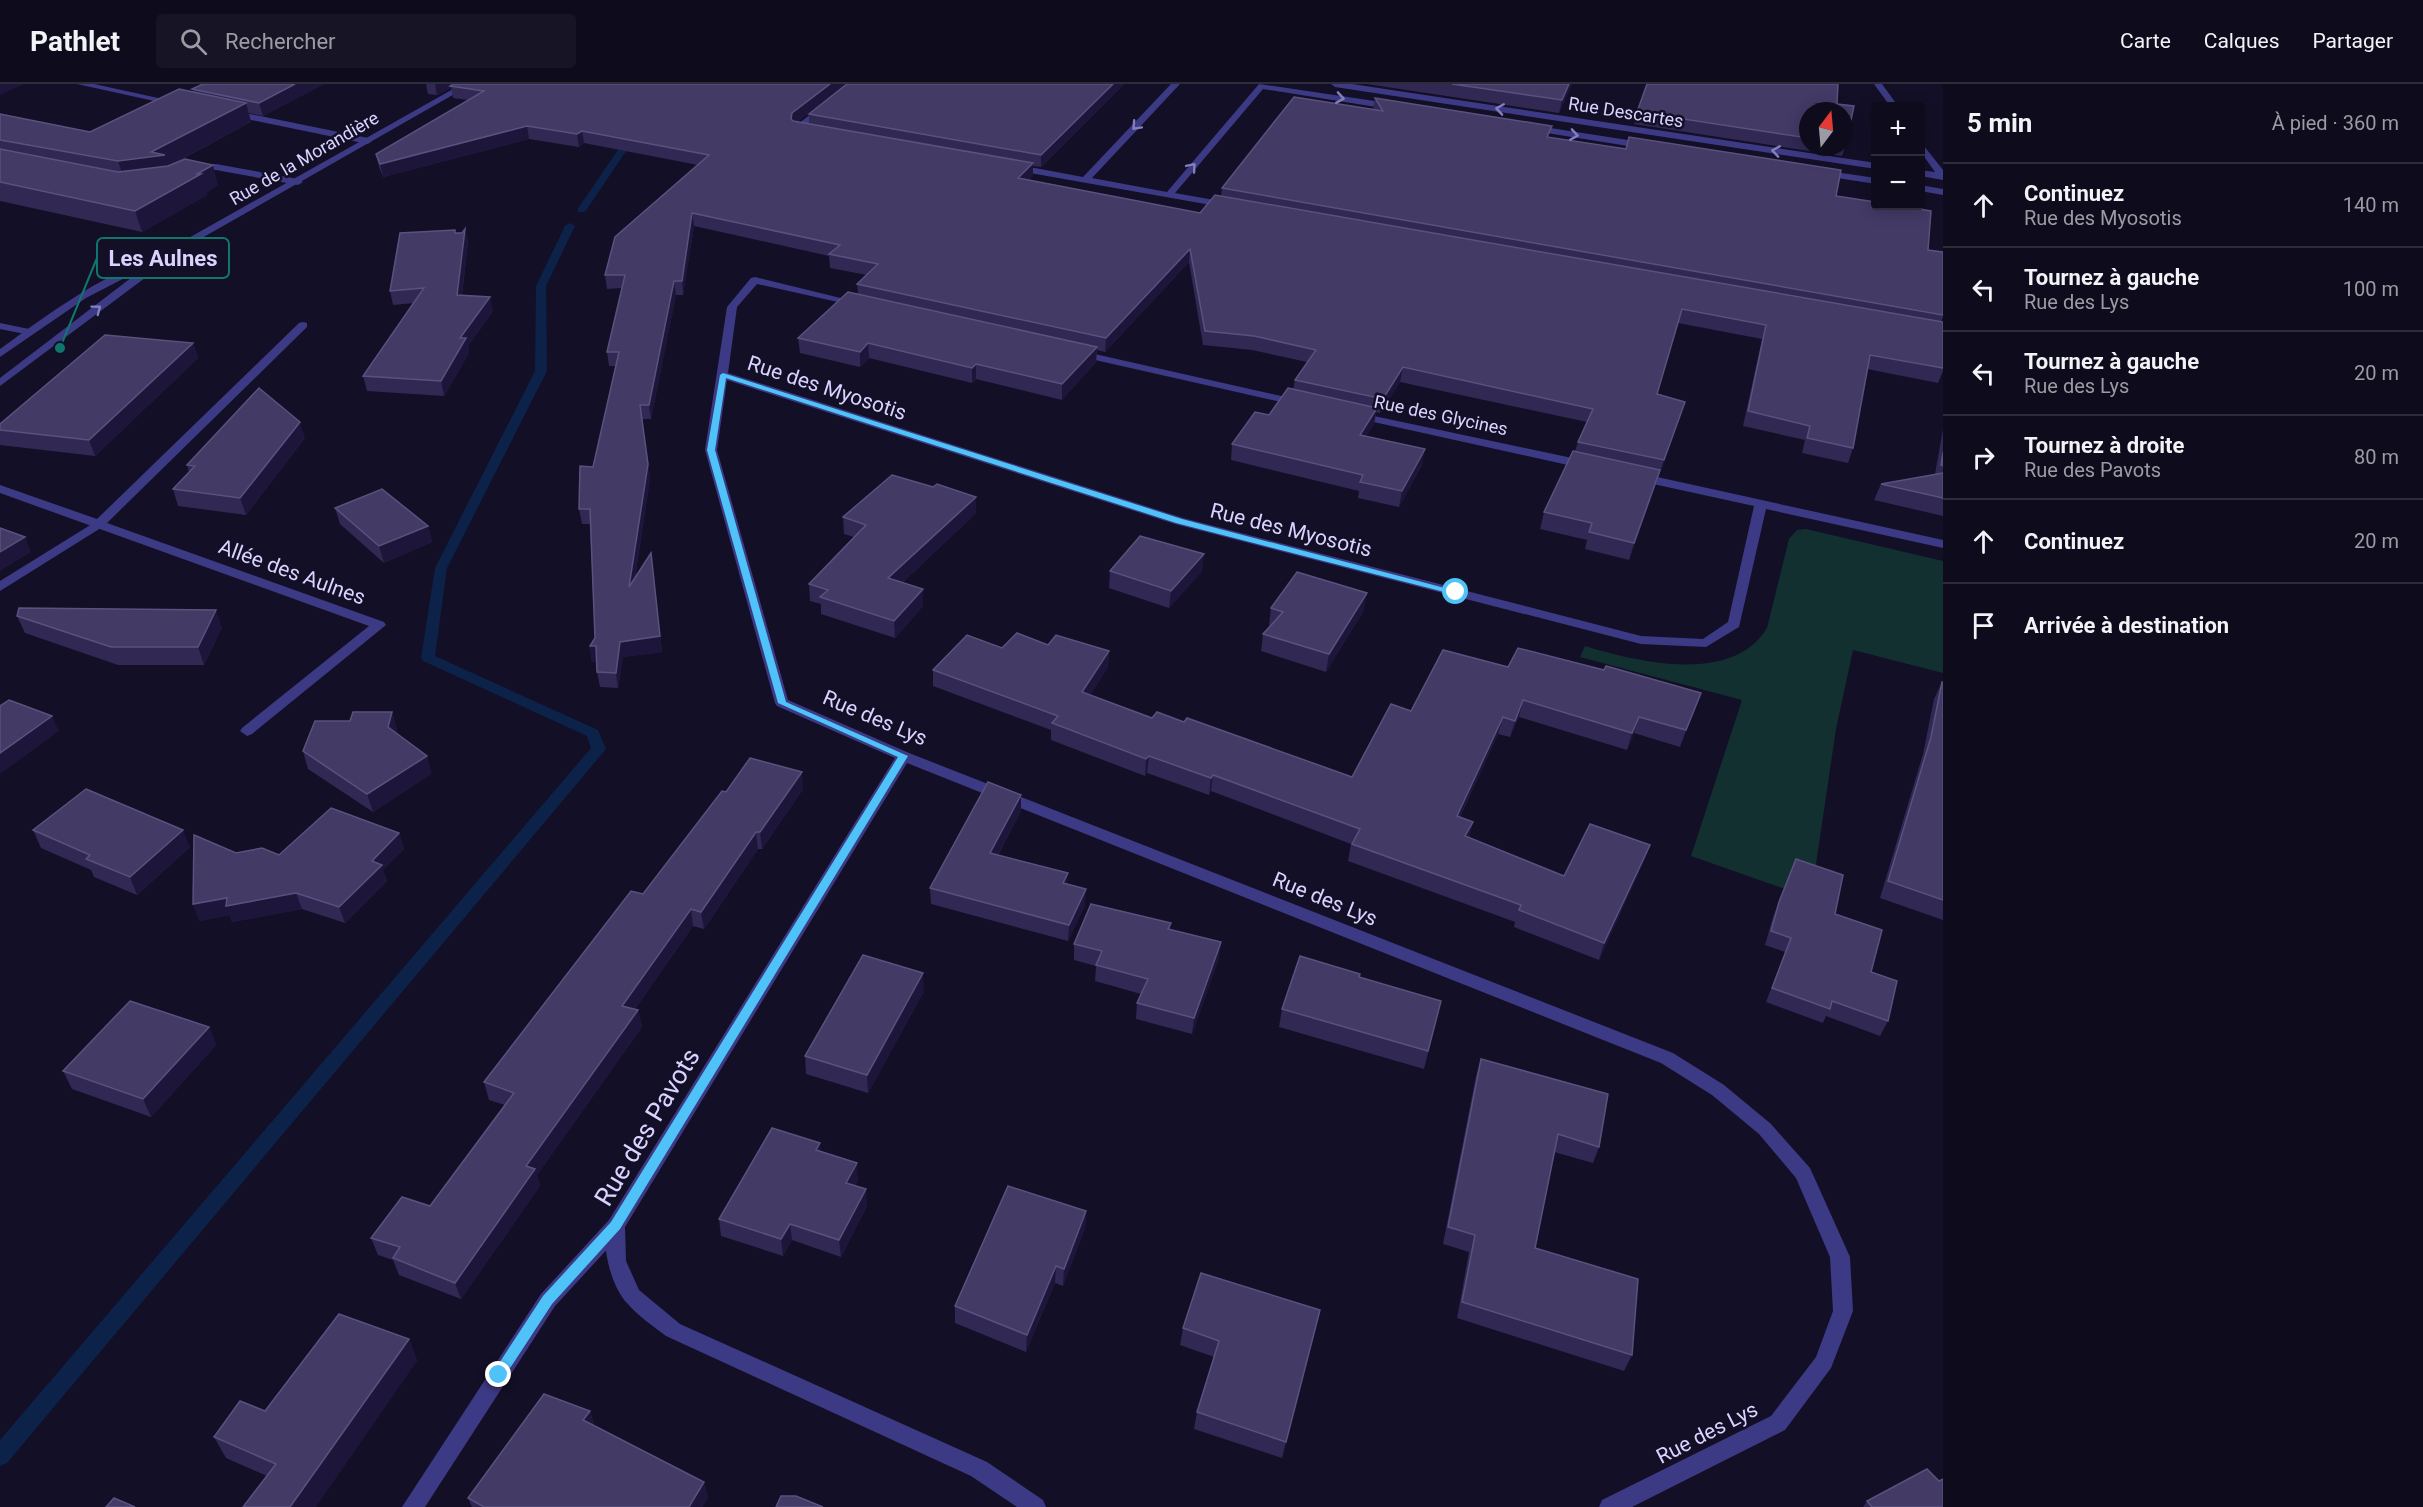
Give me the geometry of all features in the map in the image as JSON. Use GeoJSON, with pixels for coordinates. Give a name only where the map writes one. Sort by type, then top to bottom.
{"type":"FeatureCollection","features":[{"type":"Feature","properties":{"kind":"street"},"geometry":{"type":"LineString","coordinates":[[81,84],[188,105]]}},
{"type":"Feature","properties":{"kind":"street","name":"Rue de la Morandière"},"geometry":{"type":"LineString","coordinates":[[0,354],[92,291],[129,270],[157,260],[468,84]]}},
{"type":"Feature","properties":{"kind":"street"},"geometry":{"type":"LineString","coordinates":[[820,133],[796,129],[855,84]]}},
{"type":"Feature","properties":{"kind":"street"},"geometry":{"type":"LineString","coordinates":[[1085,180],[1176,84]]}},
{"type":"Feature","properties":{"kind":"street","name":"Rue Descartes"},"geometry":{"type":"LineString","coordinates":[[1335,84],[1871,165]]}},
{"type":"Feature","properties":{"kind":"street"},"geometry":{"type":"LineString","coordinates":[[1878,84],[1891,102]]}},
{"type":"Feature","properties":{"kind":"street"},"geometry":{"type":"LineString","coordinates":[[1168,195],[1262,85],[1403,108]]}},
{"type":"Feature","properties":{"kind":"street"},"geometry":{"type":"LineString","coordinates":[[222,112],[368,141]]}},
{"type":"Feature","properties":{"kind":"street","name":"Rue Descartes"},"geometry":{"type":"LineString","coordinates":[[1521,126],[1663,148]]}},
{"type":"Feature","properties":{"kind":"street"},"geometry":{"type":"LineString","coordinates":[[1925,151],[1943,176]]}},
{"type":"Feature","properties":{"kind":"street"},"geometry":{"type":"LineString","coordinates":[[1005,166],[1239,207]]}},
{"type":"Feature","properties":{"kind":"street"},"geometry":{"type":"LineString","coordinates":[[187,176],[206,167],[216,167],[298,182]]}},
{"type":"Feature","properties":{"kind":"street"},"geometry":{"type":"LineString","coordinates":[[1816,172],[1871,180]]}},
{"type":"Feature","properties":{"kind":"street"},"geometry":{"type":"LineString","coordinates":[[1925,174],[1943,176]]}},
{"type":"Feature","properties":{"kind":"street"},"geometry":{"type":"LineString","coordinates":[[1925,189],[1943,192]]}},
{"type":"Feature","properties":{"kind":"street","name":"Rue de la Morandière"},"geometry":{"type":"LineString","coordinates":[[0,383],[145,273],[157,260]]}},
{"type":"Feature","properties":{"kind":"street","name":"Rue des Lys"},"geometry":{"type":"LineString","coordinates":[[870,306],[755,280],[732,307],[711,450],[782,703],[904,756],[1668,1058],[1718,1090],[1765,1129],[1803,1173],[1840,1257],[1843,1311],[1824,1362],[1778,1423],[1610,1507]]}},
{"type":"Feature","properties":{"kind":"street"},"geometry":{"type":"LineString","coordinates":[[0,326],[30,332]]}},
{"type":"Feature","properties":{"kind":"street"},"geometry":{"type":"LineString","coordinates":[[0,587],[100,523],[303,326]]}},
{"type":"Feature","properties":{"kind":"street"},"geometry":{"type":"LineString","coordinates":[[1066,350],[1308,405]]}},
{"type":"Feature","properties":{"kind":"street","name":"Rue des Myosotis"},"geometry":{"type":"LineString","coordinates":[[723,375],[1179,521],[1641,640],[1706,643],[1734,624],[1761,503]]}},
{"type":"Feature","properties":{"kind":"street","name":"Rue des Glycines"},"geometry":{"type":"LineString","coordinates":[[1343,412],[1598,468]]}},
{"type":"Feature","properties":{"kind":"street"},"geometry":{"type":"LineString","coordinates":[[1622,473],[1943,544]]}},
{"type":"Feature","properties":{"kind":"street","name":"Allée des Aulnes"},"geometry":{"type":"LineString","coordinates":[[0,489],[379,625],[247,731]]}},
{"type":"Feature","properties":{"kind":"street","name":"Rue des Pavots"},"geometry":{"type":"LineString","coordinates":[[904,756],[615,1226],[616,1262],[633,1296],[673,1330],[979,1469],[1035,1507]]}},
{"type":"Feature","properties":{"kind":"street"},"geometry":{"type":"LineString","coordinates":[[413,1507],[548,1300],[615,1226]]}},
{"type":"Feature","properties":{"kind":"green space"},"geometry":{"type":"Polygon","coordinates":[[[1806,529],[1943,561],[1943,673],[1853,650],[1836,729],[1811,898],[1691,856],[1742,700],[1580,657],[1585,646],[1656,662],[1708,663],[1732,657],[1752,646],[1767,628],[1789,539],[1797,530],[1806,529]]]}},
{"type":"Feature","properties":{"kind":"building"},"geometry":{"type":"Polygon","coordinates":[[[203,84],[295,84],[259,103],[192,89],[203,84]]]}},
{"type":"Feature","properties":{"kind":"building"},"geometry":{"type":"Polygon","coordinates":[[[453,84],[830,84],[792,113],[791,119],[1033,163],[1018,178],[1200,213],[1215,195],[1943,322],[1943,368],[1870,355],[1853,448],[1807,438],[1810,426],[1748,411],[1766,325],[1682,309],[1657,394],[1685,402],[1664,460],[1578,442],[1593,409],[1403,367],[1383,399],[1295,380],[1316,350],[1254,336],[1205,331],[1190,249],[1106,338],[857,284],[878,264],[829,254],[840,245],[692,213],[682,281],[674,281],[649,405],[640,405],[648,464],[629,587],[651,553],[660,636],[620,642],[616,673],[597,672],[596,646],[590,646],[595,638],[590,509],[579,509],[580,466],[593,467],[619,352],[607,352],[625,275],[605,275],[615,237],[709,155],[582,131],[577,134],[527,126],[380,164],[376,154],[484,91],[450,86],[453,84]]]}},
{"type":"Feature","properties":{"kind":"building"},"geometry":{"type":"Polygon","coordinates":[[[847,84],[1113,84],[1041,155],[809,114],[847,84]]]}},
{"type":"Feature","properties":{"kind":"building"},"geometry":{"type":"Polygon","coordinates":[[[1452,84],[1569,84],[1562,100],[1452,84]]]}},
{"type":"Feature","properties":{"kind":"building"},"geometry":{"type":"Polygon","coordinates":[[[1647,84],[1838,84],[1837,102],[1799,102],[1799,137],[1637,112],[1647,84]]]}},
{"type":"Feature","properties":{"kind":"building"},"geometry":{"type":"Polygon","coordinates":[[[179,89],[246,103],[151,152],[165,155],[118,161],[0,140],[0,114],[90,132],[179,89]]]}},
{"type":"Feature","properties":{"kind":"building"},"geometry":{"type":"Polygon","coordinates":[[[1294,97],[1383,111],[1375,98],[1552,126],[1547,137],[1626,149],[1629,137],[1841,170],[1836,196],[1871,201],[1871,210],[1931,211],[1928,250],[1943,252],[1943,315],[1222,188],[1294,97]]]}},
{"type":"Feature","properties":{"kind":"building"},"geometry":{"type":"Polygon","coordinates":[[[0,149],[118,172],[168,166],[185,159],[213,165],[135,211],[0,182],[0,149]]]}},
{"type":"Feature","properties":{"kind":"building"},"geometry":{"type":"Polygon","coordinates":[[[465,229],[457,295],[490,297],[460,338],[466,338],[441,381],[363,376],[424,288],[390,291],[400,233],[455,230],[455,233],[462,233],[465,229]]]}},
{"type":"Feature","properties":{"kind":"building"},"geometry":{"type":"Polygon","coordinates":[[[848,292],[1097,347],[1062,384],[976,364],[972,368],[868,343],[860,352],[798,338],[848,292]]]}},
{"type":"Feature","properties":{"kind":"building"},"geometry":{"type":"Polygon","coordinates":[[[105,335],[193,343],[89,440],[0,430],[0,424],[105,335]]]}},
{"type":"Feature","properties":{"kind":"building"},"geometry":{"type":"Polygon","coordinates":[[[259,388],[300,422],[240,498],[173,489],[195,466],[187,465],[259,388]]]}},
{"type":"Feature","properties":{"kind":"building"},"geometry":{"type":"Polygon","coordinates":[[[1288,388],[1377,408],[1360,435],[1425,449],[1402,491],[1360,482],[1363,475],[1232,444],[1255,412],[1269,415],[1288,388]]]}},
{"type":"Feature","properties":{"kind":"building"},"geometry":{"type":"Polygon","coordinates":[[[1573,451],[1660,470],[1634,543],[1589,532],[1592,523],[1544,512],[1573,451]]]}},
{"type":"Feature","properties":{"kind":"building"},"geometry":{"type":"Polygon","coordinates":[[[1943,473],[1943,498],[1881,484],[1943,473]]]}},
{"type":"Feature","properties":{"kind":"building"},"geometry":{"type":"Polygon","coordinates":[[[892,475],[933,487],[937,484],[976,497],[888,578],[923,589],[894,621],[820,597],[828,590],[809,584],[866,525],[843,517],[892,475]]]}},
{"type":"Feature","properties":{"kind":"building"},"geometry":{"type":"Polygon","coordinates":[[[382,489],[428,526],[379,546],[335,508],[382,489]]]}},
{"type":"Feature","properties":{"kind":"building"},"geometry":{"type":"Polygon","coordinates":[[[0,528],[25,537],[0,552],[0,528]]]}},
{"type":"Feature","properties":{"kind":"building"},"geometry":{"type":"Polygon","coordinates":[[[1140,536],[1204,554],[1171,591],[1110,571],[1140,536]]]}},
{"type":"Feature","properties":{"kind":"building"},"geometry":{"type":"Polygon","coordinates":[[[1297,572],[1367,593],[1329,654],[1263,634],[1283,612],[1271,608],[1297,572]]]}},
{"type":"Feature","properties":{"kind":"building"},"geometry":{"type":"Polygon","coordinates":[[[19,608],[216,610],[198,647],[111,647],[17,616],[19,608]]]}},
{"type":"Feature","properties":{"kind":"building"},"geometry":{"type":"Polygon","coordinates":[[[1017,633],[1048,645],[1056,635],[1109,651],[1082,692],[1152,718],[1157,712],[1184,722],[1187,718],[1352,777],[1391,704],[1411,711],[1443,650],[1508,667],[1518,648],[1604,670],[1606,666],[1701,693],[1686,730],[1639,717],[1632,733],[1523,700],[1515,721],[1503,717],[1457,816],[1473,822],[1465,836],[1564,876],[1590,824],[1650,845],[1604,943],[1519,910],[1521,905],[1352,844],[1360,829],[1213,775],[1211,778],[1149,756],[1146,759],[1052,723],[1058,716],[933,670],[967,635],[1002,648],[1017,633]]]}},
{"type":"Feature","properties":{"kind":"building"},"geometry":{"type":"Polygon","coordinates":[[[1942,682],[1943,900],[1888,881],[1931,737],[1942,682]]]}},
{"type":"Feature","properties":{"kind":"building"},"geometry":{"type":"Polygon","coordinates":[[[9,700],[52,716],[0,753],[0,706],[9,700]]]}},
{"type":"Feature","properties":{"kind":"building"},"geometry":{"type":"Polygon","coordinates":[[[353,712],[392,712],[388,727],[427,756],[367,794],[303,751],[315,721],[350,721],[353,712]]]}},
{"type":"Feature","properties":{"kind":"building"},"geometry":{"type":"Polygon","coordinates":[[[750,758],[802,772],[760,832],[756,832],[701,912],[691,909],[622,1006],[638,1010],[526,1166],[535,1169],[455,1283],[393,1258],[400,1247],[371,1238],[402,1197],[430,1206],[514,1093],[484,1082],[631,891],[643,894],[722,791],[726,792],[750,758]]]}},
{"type":"Feature","properties":{"kind":"building"},"geometry":{"type":"Polygon","coordinates":[[[988,782],[1021,795],[990,853],[1068,873],[1063,883],[1086,889],[1069,925],[930,888],[988,782]]]}},
{"type":"Feature","properties":{"kind":"building"},"geometry":{"type":"Polygon","coordinates":[[[86,789],[183,830],[130,877],[86,859],[90,855],[33,830],[86,789]]]}},
{"type":"Feature","properties":{"kind":"building"},"geometry":{"type":"Polygon","coordinates":[[[331,808],[399,833],[372,861],[382,865],[339,907],[296,893],[226,906],[227,898],[193,904],[194,835],[236,853],[262,848],[279,855],[331,808]]]}},
{"type":"Feature","properties":{"kind":"building"},"geometry":{"type":"Polygon","coordinates":[[[1796,859],[1843,875],[1835,914],[1882,930],[1871,972],[1897,981],[1888,1021],[1832,1001],[1830,1009],[1772,988],[1791,938],[1771,931],[1779,902],[1796,859]]]}},
{"type":"Feature","properties":{"kind":"building"},"geometry":{"type":"Polygon","coordinates":[[[1091,904],[1171,923],[1168,929],[1221,942],[1194,1018],[1137,1003],[1148,979],[1096,965],[1102,951],[1074,944],[1091,904]]]}},
{"type":"Feature","properties":{"kind":"building"},"geometry":{"type":"Polygon","coordinates":[[[863,955],[923,973],[867,1075],[805,1056],[863,955]]]}},
{"type":"Feature","properties":{"kind":"building"},"geometry":{"type":"Polygon","coordinates":[[[1300,956],[1360,974],[1359,977],[1441,1001],[1428,1051],[1282,1009],[1300,956]]]}},
{"type":"Feature","properties":{"kind":"building"},"geometry":{"type":"Polygon","coordinates":[[[130,1001],[209,1027],[143,1099],[63,1071],[130,1001]]]}},
{"type":"Feature","properties":{"kind":"building"},"geometry":{"type":"Polygon","coordinates":[[[1481,1059],[1608,1094],[1599,1147],[1558,1134],[1535,1248],[1638,1279],[1632,1355],[1462,1302],[1475,1235],[1448,1227],[1481,1059]]]}},
{"type":"Feature","properties":{"kind":"building"},"geometry":{"type":"Polygon","coordinates":[[[772,1128],[820,1143],[816,1150],[857,1163],[846,1183],[866,1189],[839,1240],[790,1224],[781,1239],[719,1219],[772,1128]]]}},
{"type":"Feature","properties":{"kind":"building"},"geometry":{"type":"Polygon","coordinates":[[[1008,1186],[1086,1211],[1064,1269],[1056,1266],[1027,1335],[955,1306],[1008,1186]]]}},
{"type":"Feature","properties":{"kind":"building"},"geometry":{"type":"Polygon","coordinates":[[[1201,1273],[1320,1310],[1286,1442],[1197,1412],[1219,1341],[1183,1328],[1201,1273]]]}},
{"type":"Feature","properties":{"kind":"building"},"geometry":{"type":"Polygon","coordinates":[[[339,1314],[409,1339],[290,1507],[243,1507],[276,1464],[214,1437],[240,1401],[265,1411],[339,1314]]]}},
{"type":"Feature","properties":{"kind":"building"},"geometry":{"type":"Polygon","coordinates":[[[544,1394],[590,1411],[583,1420],[704,1482],[689,1507],[484,1507],[468,1498],[544,1394]]]}},
{"type":"Feature","properties":{"kind":"building"},"geometry":{"type":"Polygon","coordinates":[[[1927,1469],[1939,1481],[1943,1479],[1943,1507],[1872,1507],[1867,1501],[1927,1469]]]}},
{"type":"Feature","properties":{"kind":"building"},"geometry":{"type":"Polygon","coordinates":[[[781,1496],[796,1496],[823,1507],[776,1507],[781,1496]]]}},
{"type":"Feature","properties":{"kind":"building"},"geometry":{"type":"Polygon","coordinates":[[[114,1498],[135,1507],[106,1507],[114,1498]]]}},
{"type":"Feature","properties":{"kind":"waterway"},"geometry":{"type":"LineString","coordinates":[[582,210],[621,152],[637,135]]}},
{"type":"Feature","properties":{"kind":"waterway"},"geometry":{"type":"LineString","coordinates":[[0,1456],[599,749],[593,733],[428,658],[441,568],[541,371],[541,286],[570,226]]}},
{"type":"Feature","properties":{"kind":"place","name":"Les Aulnes"},"geometry":{"type":"Point","coordinates":[60,348]}},
{"type":"Feature","properties":{"kind":"route"},"geometry":{"type":"LineString","coordinates":[[499,1375],[548,1300],[615,1226],[904,756],[782,703],[711,450],[723,375],[1179,521],[1456,592]]}}]}
